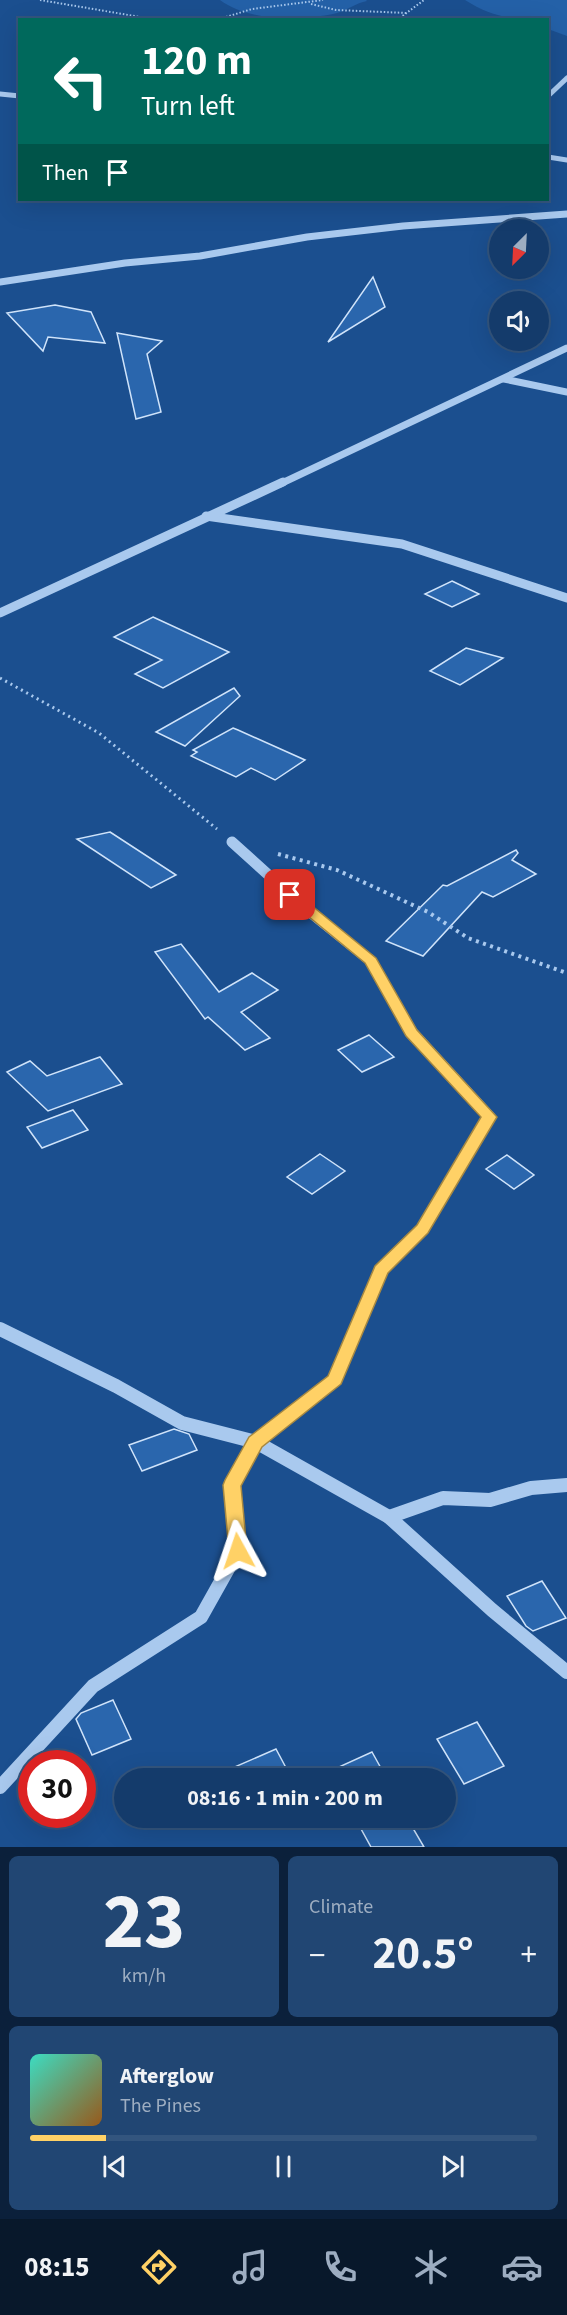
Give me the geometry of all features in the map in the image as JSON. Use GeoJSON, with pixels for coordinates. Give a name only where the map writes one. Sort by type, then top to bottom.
{"type":"FeatureCollection","features":[{"type":"Feature","properties":{"kind":"street"},"geometry":{"type":"LineString","coordinates":[[549,95],[567,78]]}},
{"type":"Feature","properties":{"kind":"street"},"geometry":{"type":"LineString","coordinates":[[0,94],[18,96]]}},
{"type":"Feature","properties":{"kind":"street"},"geometry":{"type":"LineString","coordinates":[[549,158],[567,160]]}},
{"type":"Feature","properties":{"kind":"street"},"geometry":{"type":"LineString","coordinates":[[0,282],[125,262],[201,256],[339,233],[567,214]]}},
{"type":"Feature","properties":{"kind":"street"},"geometry":{"type":"LineString","coordinates":[[0,613],[68,578],[204,516],[288,481],[567,348]]}},
{"type":"Feature","properties":{"kind":"street"},"geometry":{"type":"LineString","coordinates":[[504,379],[567,392]]}},
{"type":"Feature","properties":{"kind":"street"},"geometry":{"type":"LineString","coordinates":[[204,516],[402,544],[567,598]]}},
{"type":"Feature","properties":{"kind":"street"},"geometry":{"type":"LineString","coordinates":[[0,1787],[93,1686],[201,1617],[238,1551],[232,1485],[256,1442],[335,1380],[381,1270],[422,1229],[489,1117],[412,1032],[371,961],[305,908],[232,842]]}},
{"type":"Feature","properties":{"kind":"street"},"geometry":{"type":"LineString","coordinates":[[0,1329],[116,1386],[182,1423],[256,1442],[388,1517],[492,1610],[567,1672]]}},
{"type":"Feature","properties":{"kind":"street"},"geometry":{"type":"LineString","coordinates":[[388,1517],[443,1498],[490,1500],[531,1488],[567,1485]]}},
{"type":"Feature","properties":{"kind":"path"},"geometry":{"type":"LineString","coordinates":[[40,0],[146,18]]}},
{"type":"Feature","properties":{"kind":"path"},"geometry":{"type":"LineString","coordinates":[[223,18],[252,9],[323,0]]}},
{"type":"Feature","properties":{"kind":"path"},"geometry":{"type":"LineString","coordinates":[[400,18],[424,0]]}},
{"type":"Feature","properties":{"kind":"path"},"geometry":{"type":"LineString","coordinates":[[310,3],[336,10],[407,13]]}},
{"type":"Feature","properties":{"kind":"path"},"geometry":{"type":"LineString","coordinates":[[0,678],[99,734],[232,842]]}},
{"type":"Feature","properties":{"kind":"path"},"geometry":{"type":"LineString","coordinates":[[274,853],[338,870],[428,912],[468,938],[567,973]]}},
{"type":"Feature","properties":{"kind":"shaded area"},"geometry":{"type":"Polygon","coordinates":[[[220,0],[367,1],[323,16],[277,18],[246,12],[220,0]]]}},
{"type":"Feature","properties":{"kind":"shaded area"},"geometry":{"type":"Polygon","coordinates":[[[465,0],[567,0],[567,36],[549,29],[549,18],[505,17],[465,0]]]}},
{"type":"Feature","properties":{"kind":"building"},"geometry":{"type":"Polygon","coordinates":[[[373,277],[385,307],[328,342],[373,277]]]}},
{"type":"Feature","properties":{"kind":"building"},"geometry":{"type":"Polygon","coordinates":[[[55,305],[91,312],[105,343],[48,337],[43,351],[7,313],[55,305]]]}},
{"type":"Feature","properties":{"kind":"building"},"geometry":{"type":"Polygon","coordinates":[[[117,333],[162,341],[147,354],[161,412],[136,419],[117,333]]]}},
{"type":"Feature","properties":{"kind":"building"},"geometry":{"type":"Polygon","coordinates":[[[452,581],[479,594],[452,607],[425,594],[452,581]]]}},
{"type":"Feature","properties":{"kind":"building"},"geometry":{"type":"Polygon","coordinates":[[[153,617],[229,652],[163,688],[135,674],[162,660],[114,637],[153,617]]]}},
{"type":"Feature","properties":{"kind":"building"},"geometry":{"type":"Polygon","coordinates":[[[466,648],[503,658],[460,685],[430,671],[466,648]]]}},
{"type":"Feature","properties":{"kind":"building"},"geometry":{"type":"Polygon","coordinates":[[[234,688],[240,696],[185,746],[156,732],[234,688]]]}},
{"type":"Feature","properties":{"kind":"building"},"geometry":{"type":"Polygon","coordinates":[[[233,728],[305,760],[275,780],[251,768],[236,777],[191,756],[197,752],[193,750],[233,728]]]}},
{"type":"Feature","properties":{"kind":"building"},"geometry":{"type":"Polygon","coordinates":[[[110,832],[176,875],[151,888],[77,839],[110,832]]]}},
{"type":"Feature","properties":{"kind":"building"},"geometry":{"type":"Polygon","coordinates":[[[516,850],[518,853],[512,860],[536,874],[493,897],[482,892],[423,956],[386,941],[443,885],[447,886],[516,850]]]}},
{"type":"Feature","properties":{"kind":"building"},"geometry":{"type":"Polygon","coordinates":[[[181,944],[219,992],[252,973],[278,990],[241,1012],[270,1038],[245,1050],[208,1017],[205,1019],[155,952],[181,944]]]}},
{"type":"Feature","properties":{"kind":"building"},"geometry":{"type":"Polygon","coordinates":[[[369,1035],[394,1057],[362,1072],[338,1050],[369,1035]]]}},
{"type":"Feature","properties":{"kind":"building"},"geometry":{"type":"Polygon","coordinates":[[[100,1057],[122,1084],[48,1111],[7,1072],[30,1061],[47,1076],[100,1057]]]}},
{"type":"Feature","properties":{"kind":"building"},"geometry":{"type":"Polygon","coordinates":[[[73,1110],[88,1130],[42,1148],[27,1127],[73,1110]]]}},
{"type":"Feature","properties":{"kind":"building"},"geometry":{"type":"Polygon","coordinates":[[[320,1154],[345,1171],[312,1194],[287,1177],[320,1154]]]}},
{"type":"Feature","properties":{"kind":"building"},"geometry":{"type":"Polygon","coordinates":[[[507,1155],[534,1175],[514,1189],[486,1169],[507,1155]]]}},
{"type":"Feature","properties":{"kind":"building"},"geometry":{"type":"Polygon","coordinates":[[[174,1429],[189,1434],[197,1450],[142,1471],[129,1445],[174,1429]]]}},
{"type":"Feature","properties":{"kind":"building"},"geometry":{"type":"Polygon","coordinates":[[[542,1581],[566,1618],[533,1631],[526,1626],[507,1596],[542,1581]]]}},
{"type":"Feature","properties":{"kind":"building"},"geometry":{"type":"Polygon","coordinates":[[[113,1700],[131,1739],[96,1753],[96,1750],[90,1750],[76,1719],[81,1713],[113,1700]]]}},
{"type":"Feature","properties":{"kind":"building"},"geometry":{"type":"Polygon","coordinates":[[[477,1722],[504,1766],[464,1784],[437,1739],[477,1722]]]}},
{"type":"Feature","properties":{"kind":"building"},"geometry":{"type":"Polygon","coordinates":[[[276,1749],[286,1768],[232,1768],[276,1749]]]}},
{"type":"Feature","properties":{"kind":"building"},"geometry":{"type":"Polygon","coordinates":[[[372,1752],[381,1768],[337,1768],[372,1752]]]}},
{"type":"Feature","properties":{"kind":"building"},"geometry":{"type":"Polygon","coordinates":[[[361,1828],[413,1828],[424,1847],[371,1847],[361,1828]]]}},
{"type":"Feature","properties":{"kind":"route"},"geometry":{"type":"LineString","coordinates":[[238,1551],[232,1485],[256,1442],[335,1380],[381,1270],[422,1229],[489,1117],[412,1032],[371,961],[290,895]]}}]}
